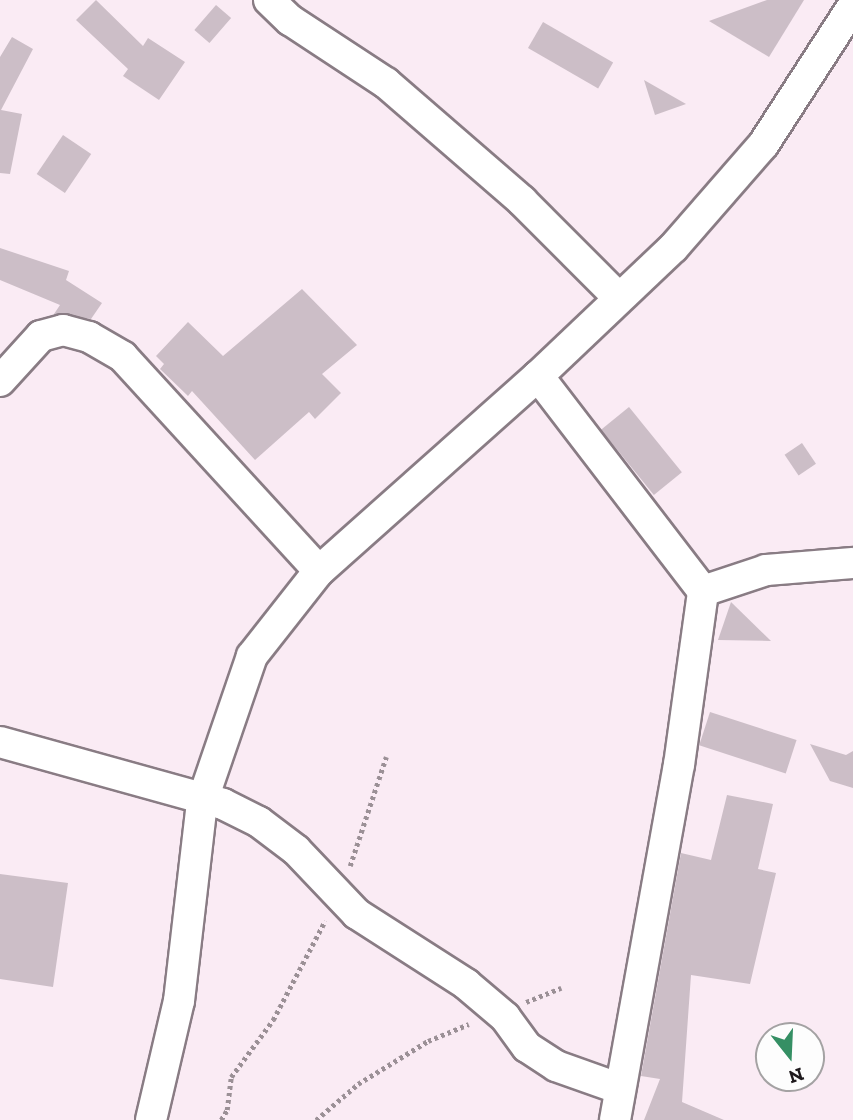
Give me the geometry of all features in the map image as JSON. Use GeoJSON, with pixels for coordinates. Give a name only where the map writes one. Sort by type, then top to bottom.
{"type":"FeatureCollection","features":[{"type":"Feature","properties":{"kind":"street"},"geometry":{"type":"LineString","coordinates":[[269,0],[290,20],[386,83],[522,201],[618,297]]}},
{"type":"Feature","properties":{"kind":"street"},"geometry":{"type":"LineString","coordinates":[[151,1120],[179,1001],[202,802],[252,656],[319,571],[538,376],[618,297],[673,248],[763,145],[853,6]]}},
{"type":"Feature","properties":{"kind":"street"},"geometry":{"type":"LineString","coordinates":[[0,381],[40,336],[63,330],[89,337],[111,350],[319,571]]}},
{"type":"Feature","properties":{"kind":"street"},"geometry":{"type":"LineString","coordinates":[[538,376],[703,591],[679,765],[618,1088],[615,1120]]}},
{"type":"Feature","properties":{"kind":"street"},"geometry":{"type":"LineString","coordinates":[[703,591],[766,570],[853,562]]}},
{"type":"Feature","properties":{"kind":"street"},"geometry":{"type":"LineString","coordinates":[[0,743],[202,802],[223,804],[259,821],[296,850],[357,914],[466,984],[498,1012],[527,1046],[556,1066],[618,1088]]}},
{"type":"Feature","properties":{"kind":"path"},"geometry":{"type":"LineString","coordinates":[[221,1120],[227,1110],[231,1077],[273,1020],[338,895],[386,757]]}},
{"type":"Feature","properties":{"kind":"path"},"geometry":{"type":"LineString","coordinates":[[316,1120],[358,1084],[428,1041],[561,988]]}},
{"type":"Feature","properties":{"kind":"building"},"geometry":{"type":"Polygon","coordinates":[[[96,0],[143,46],[148,38],[185,62],[159,100],[123,76],[128,69],[76,20],[96,0]]]}},
{"type":"Feature","properties":{"kind":"building"},"geometry":{"type":"Polygon","coordinates":[[[767,0],[804,0],[769,57],[709,21],[767,0]]]}},
{"type":"Feature","properties":{"kind":"building"},"geometry":{"type":"Polygon","coordinates":[[[216,5],[231,18],[209,43],[194,30],[216,5]]]}},
{"type":"Feature","properties":{"kind":"building"},"geometry":{"type":"Polygon","coordinates":[[[543,22],[613,62],[598,88],[528,48],[543,22]]]}},
{"type":"Feature","properties":{"kind":"building"},"geometry":{"type":"Polygon","coordinates":[[[12,37],[33,49],[1,110],[22,114],[10,174],[0,173],[0,57],[12,37]]]}},
{"type":"Feature","properties":{"kind":"building"},"geometry":{"type":"Polygon","coordinates":[[[644,80],[686,104],[655,115],[644,80]]]}},
{"type":"Feature","properties":{"kind":"building"},"geometry":{"type":"Polygon","coordinates":[[[63,135],[91,154],[65,193],[37,174],[63,135]]]}},
{"type":"Feature","properties":{"kind":"building"},"geometry":{"type":"Polygon","coordinates":[[[0,248],[69,271],[66,280],[102,303],[91,319],[54,314],[60,305],[0,280],[0,248]]]}},
{"type":"Feature","properties":{"kind":"building"},"geometry":{"type":"Polygon","coordinates":[[[302,289],[357,345],[322,374],[341,393],[315,419],[309,412],[255,460],[192,391],[188,396],[160,369],[164,364],[156,356],[188,322],[223,356],[302,289]]]}},
{"type":"Feature","properties":{"kind":"building"},"geometry":{"type":"Polygon","coordinates":[[[629,407],[682,472],[654,495],[601,430],[629,407]]]}},
{"type":"Feature","properties":{"kind":"building"},"geometry":{"type":"Polygon","coordinates":[[[802,443],[816,464],[799,475],[785,455],[802,443]]]}},
{"type":"Feature","properties":{"kind":"building"},"geometry":{"type":"Polygon","coordinates":[[[731,602],[771,641],[718,640],[731,602]]]}},
{"type":"Feature","properties":{"kind":"building"},"geometry":{"type":"Polygon","coordinates":[[[710,712],[797,740],[786,773],[699,745],[710,712]]]}},
{"type":"Feature","properties":{"kind":"building"},"geometry":{"type":"Polygon","coordinates":[[[810,744],[846,755],[853,751],[853,788],[830,781],[810,744]]]}},
{"type":"Feature","properties":{"kind":"building"},"geometry":{"type":"Polygon","coordinates":[[[727,795],[773,804],[758,869],[776,873],[750,984],[691,975],[682,1102],[724,1120],[644,1120],[660,1079],[641,1076],[681,853],[711,860],[727,795]]]}},
{"type":"Feature","properties":{"kind":"building"},"geometry":{"type":"Polygon","coordinates":[[[0,874],[68,883],[53,987],[0,979],[0,874]]]}}]}
